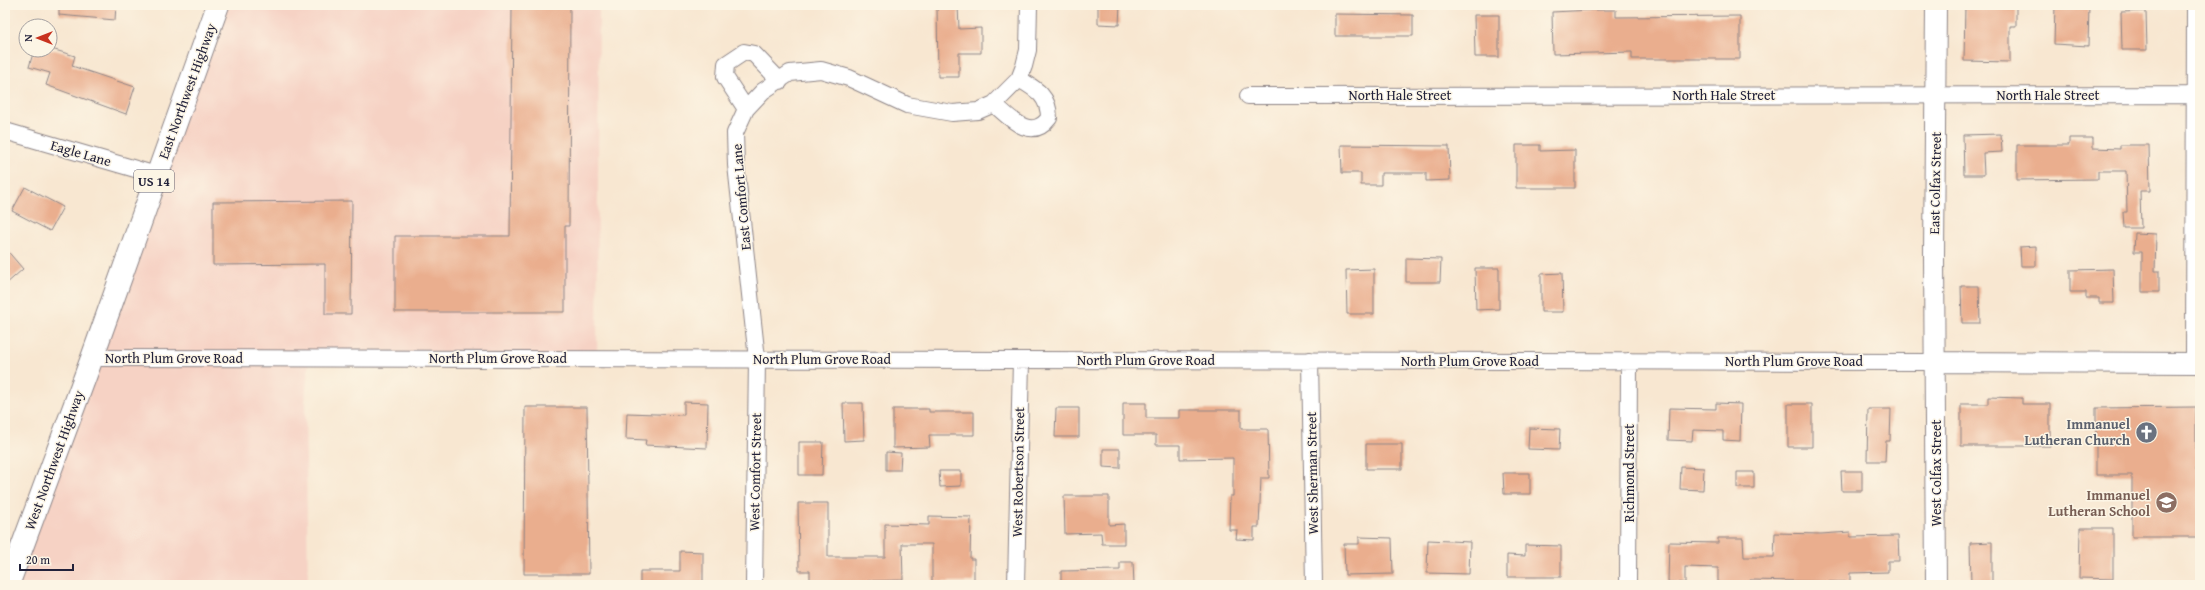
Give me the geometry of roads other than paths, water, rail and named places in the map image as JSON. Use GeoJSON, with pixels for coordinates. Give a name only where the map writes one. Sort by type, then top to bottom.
{"type":"FeatureCollection","features":[{"type":"Feature","properties":{"kind":"main road","name":"East Northwest Highway"},"geometry":{"type":"LineString","coordinates":[[92,358],[218,5]]}},
{"type":"Feature","properties":{"kind":"main road","name":"West Northwest Highway"},"geometry":{"type":"LineString","coordinates":[[8,585],[92,358]]}},
{"type":"Feature","properties":{"kind":"street"},"geometry":{"type":"LineString","coordinates":[[1019,79],[1037,90],[1046,100],[1049,118],[1044,124],[1034,129],[1024,128],[994,104],[1019,79],[1028,50],[1029,5]]}},
{"type":"Feature","properties":{"kind":"street","name":"East Colfax Street"},"geometry":{"type":"LineString","coordinates":[[1936,5],[1934,255],[1936,362]]}},
{"type":"Feature","properties":{"kind":"street"},"geometry":{"type":"LineString","coordinates":[[2195,5],[2197,95],[2197,362]]}},
{"type":"Feature","properties":{"kind":"street"},"geometry":{"type":"LineString","coordinates":[[746,109],[725,77],[726,64],[744,52],[754,54],[780,80]]}},
{"type":"Feature","properties":{"kind":"street","name":"East Comfort Lane"},"geometry":{"type":"LineString","coordinates":[[757,359],[736,165],[735,133],[746,109],[763,91],[790,73],[821,70],[849,78],[907,105],[952,113],[978,111],[994,104]]}},
{"type":"Feature","properties":{"kind":"street","name":"North Hale Street"},"geometry":{"type":"LineString","coordinates":[[1248,96],[2197,95]]}},
{"type":"Feature","properties":{"kind":"street","name":"Eagle Lane"},"geometry":{"type":"LineString","coordinates":[[5,131],[156,176]]}},
{"type":"Feature","properties":{"kind":"street","name":"North Plum Grove Road"},"geometry":{"type":"LineString","coordinates":[[92,358],[2197,362]]}},
{"type":"Feature","properties":{"kind":"street","name":"West Comfort Street"},"geometry":{"type":"LineString","coordinates":[[754,585],[757,359]]}},
{"type":"Feature","properties":{"kind":"street","name":"West Robertson Street"},"geometry":{"type":"LineString","coordinates":[[1016,585],[1021,360]]}},
{"type":"Feature","properties":{"kind":"street","name":"West Sherman Street"},"geometry":{"type":"LineString","coordinates":[[1310,360],[1314,585]]}},
{"type":"Feature","properties":{"kind":"street","name":"Richmond Street"},"geometry":{"type":"LineString","coordinates":[[1628,585],[1629,361]]}},
{"type":"Feature","properties":{"kind":"street","name":"West Colfax Street"},"geometry":{"type":"LineString","coordinates":[[1936,362],[1936,585]]}},
{"type":"Feature","properties":{"kind":"place","name":"Immanuel Lutheran Church"},"geometry":{"type":"Point","coordinates":[2146,432]}},
{"type":"Feature","properties":{"kind":"place","name":"Immanuel Lutheran School"},"geometry":{"type":"Point","coordinates":[2166,503]}}]}
